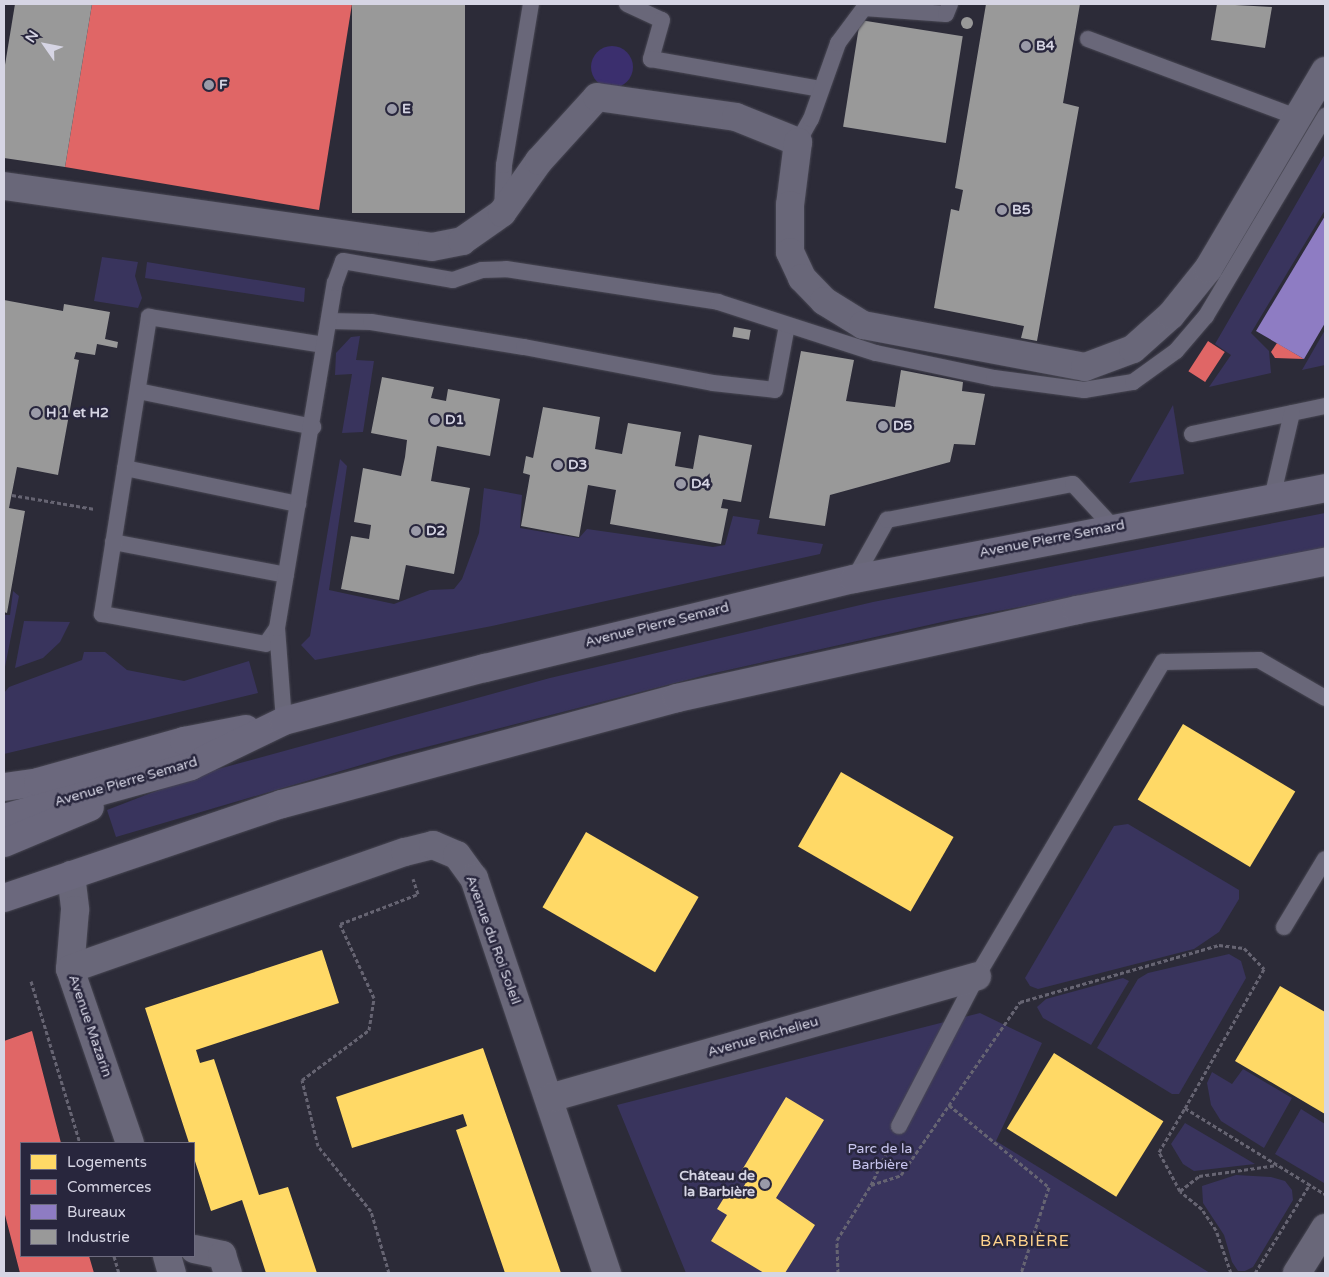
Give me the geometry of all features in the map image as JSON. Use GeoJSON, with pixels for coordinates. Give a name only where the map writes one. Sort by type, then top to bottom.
{"type":"FeatureCollection","features":[{"type":"Feature","properties":{"kind":"main road","name":"Avenue Pierre Semard"},"geometry":{"type":"LineString","coordinates":[[4,818],[191,766],[284,721],[503,663],[854,579],[1113,527],[1325,488]]}},
{"type":"Feature","properties":{"kind":"main road"},"geometry":{"type":"LineString","coordinates":[[4,898],[282,804],[677,698],[1077,610],[1325,562]]}},
{"type":"Feature","properties":{"kind":"main road"},"geometry":{"type":"LineString","coordinates":[[4,787],[38,782],[184,741],[284,721]]}},
{"type":"Feature","properties":{"kind":"main road"},"geometry":{"type":"LineString","coordinates":[[4,842],[191,766]]}},
{"type":"Feature","properties":{"kind":"street"},"geometry":{"type":"LineString","coordinates":[[4,186],[432,246],[462,241],[502,213],[539,161],[597,97],[736,117],[798,142],[790,205],[790,252],[802,278],[824,301],[863,325],[1085,367],[1133,348],[1171,315],[1208,269],[1325,71]]}},
{"type":"Feature","properties":{"kind":"street","name":"Avenue du Roi Soleil"},"geometry":{"type":"LineString","coordinates":[[70,969],[405,852],[433,844],[457,854],[474,878],[550,1098],[607,1273]]}},
{"type":"Feature","properties":{"kind":"street","name":"Avenue Mazarin"},"geometry":{"type":"LineString","coordinates":[[71,875],[75,910],[70,969],[130,1142]]}},
{"type":"Feature","properties":{"kind":"street","name":"Avenue Richelieu"},"geometry":{"type":"LineString","coordinates":[[550,1098],[977,976]]}},
{"type":"Feature","properties":{"kind":"street"},"geometry":{"type":"LineString","coordinates":[[1297,1273],[1325,1228]]}},
{"type":"Feature","properties":{"kind":"street"},"geometry":{"type":"LineString","coordinates":[[195,1249],[222,1255],[228,1273]]}},
{"type":"Feature","properties":{"kind":"street"},"geometry":{"type":"LineString","coordinates":[[167,1257],[172,1273]]}},
{"type":"Feature","properties":{"kind":"lane"},"geometry":{"type":"LineString","coordinates":[[502,213],[504,165],[531,4]]}},
{"type":"Feature","properties":{"kind":"lane"},"geometry":{"type":"LineString","coordinates":[[627,4],[662,20],[651,59],[821,89]]}},
{"type":"Feature","properties":{"kind":"lane"},"geometry":{"type":"LineString","coordinates":[[798,142],[838,43],[864,8],[946,14],[950,4]]}},
{"type":"Feature","properties":{"kind":"lane"},"geometry":{"type":"LineString","coordinates":[[1088,39],[1298,117]]}},
{"type":"Feature","properties":{"kind":"lane"},"geometry":{"type":"LineString","coordinates":[[284,721],[278,628],[298,504],[313,427],[324,345],[335,283],[343,261],[453,280],[482,270],[506,269],[718,302],[786,326],[876,353],[994,378],[1084,390],[1133,382],[1176,350],[1206,316],[1325,116]]}},
{"type":"Feature","properties":{"kind":"lane"},"geometry":{"type":"LineString","coordinates":[[278,628],[266,644],[102,614],[125,468],[150,316],[324,345]]}},
{"type":"Feature","properties":{"kind":"lane"},"geometry":{"type":"LineString","coordinates":[[329,321],[381,324],[714,383],[775,390],[786,326]]}},
{"type":"Feature","properties":{"kind":"lane"},"geometry":{"type":"LineString","coordinates":[[138,391],[313,427]]}},
{"type":"Feature","properties":{"kind":"lane"},"geometry":{"type":"LineString","coordinates":[[1192,434],[1325,406]]}},
{"type":"Feature","properties":{"kind":"lane"},"geometry":{"type":"LineString","coordinates":[[1272,498],[1292,413]]}},
{"type":"Feature","properties":{"kind":"lane"},"geometry":{"type":"LineString","coordinates":[[125,468],[298,504]]}},
{"type":"Feature","properties":{"kind":"lane"},"geometry":{"type":"LineString","coordinates":[[854,579],[887,520],[1073,484],[1113,527]]}},
{"type":"Feature","properties":{"kind":"lane"},"geometry":{"type":"LineString","coordinates":[[113,542],[286,575]]}},
{"type":"Feature","properties":{"kind":"lane"},"geometry":{"type":"LineString","coordinates":[[899,1126],[977,976],[1163,662],[1259,660],[1325,698]]}},
{"type":"Feature","properties":{"kind":"lane"},"geometry":{"type":"LineString","coordinates":[[1284,927],[1325,859]]}},
{"type":"Feature","properties":{"kind":"path"},"geometry":{"type":"LineString","coordinates":[[12,495],[118,512]]}},
{"type":"Feature","properties":{"kind":"path"},"geometry":{"type":"LineString","coordinates":[[389,1273],[371,1211],[318,1146],[302,1080],[369,1030],[374,998],[340,924],[418,894],[405,852]]}},
{"type":"Feature","properties":{"kind":"path"},"geometry":{"type":"LineString","coordinates":[[871,1186],[900,1175],[1020,1002],[1219,945],[1244,948],[1264,968],[1159,1152],[1180,1191],[1202,1209],[1216,1230],[1231,1273]]}},
{"type":"Feature","properties":{"kind":"path"},"geometry":{"type":"LineString","coordinates":[[31,982],[80,1142]]}},
{"type":"Feature","properties":{"kind":"path"},"geometry":{"type":"LineString","coordinates":[[949,1105],[1049,1187],[1021,1273]]}},
{"type":"Feature","properties":{"kind":"path"},"geometry":{"type":"LineString","coordinates":[[1185,1108],[1325,1194]]}},
{"type":"Feature","properties":{"kind":"path"},"geometry":{"type":"LineString","coordinates":[[838,1273],[837,1240],[871,1186],[899,1126]]}},
{"type":"Feature","properties":{"kind":"path"},"geometry":{"type":"LineString","coordinates":[[1180,1191],[1198,1176],[1278,1165]]}},
{"type":"Feature","properties":{"kind":"path"},"geometry":{"type":"LineString","coordinates":[[1255,1273],[1310,1184]]}},
{"type":"Feature","properties":{"kind":"path"},"geometry":{"type":"LineString","coordinates":[[114,1257],[119,1273]]}},
{"type":"Feature","properties":{"kind":"green space"},"geometry":{"type":"Polygon","coordinates":[[[1325,154],[1325,210],[1251,333],[1269,351],[1271,373],[1209,387],[1231,355],[1215,344],[1325,154]]]}},
{"type":"Feature","properties":{"kind":"green space"},"geometry":{"type":"Polygon","coordinates":[[[102,257],[138,262],[135,276],[142,298],[138,308],[94,301],[102,257]]]}},
{"type":"Feature","properties":{"kind":"green space"},"geometry":{"type":"Polygon","coordinates":[[[147,262],[305,288],[304,302],[145,278],[147,262]]]}},
{"type":"Feature","properties":{"kind":"green space"},"geometry":{"type":"Polygon","coordinates":[[[1325,330],[1325,365],[1302,370],[1325,330]]]}},
{"type":"Feature","properties":{"kind":"green space"},"geometry":{"type":"Polygon","coordinates":[[[360,336],[356,360],[374,361],[363,432],[342,433],[352,374],[335,375],[336,353],[351,337],[360,336]]]}},
{"type":"Feature","properties":{"kind":"green space"},"geometry":{"type":"Polygon","coordinates":[[[1173,405],[1184,474],[1129,483],[1173,405]]]}},
{"type":"Feature","properties":{"kind":"green space"},"geometry":{"type":"Polygon","coordinates":[[[340,459],[347,466],[329,590],[394,604],[430,590],[454,589],[462,579],[479,533],[484,488],[522,495],[520,528],[579,538],[587,529],[713,547],[725,545],[733,516],[760,520],[757,534],[823,544],[820,554],[492,626],[315,660],[301,645],[310,636],[340,459]]]}},
{"type":"Feature","properties":{"kind":"green space"},"geometry":{"type":"Polygon","coordinates":[[[1325,513],[1325,549],[951,620],[710,674],[395,755],[116,837],[107,810],[200,774],[550,678],[873,602],[1325,513]]]}},
{"type":"Feature","properties":{"kind":"green space"},"geometry":{"type":"Polygon","coordinates":[[[13,591],[19,596],[4,672],[4,615],[10,615],[13,591]]]}},
{"type":"Feature","properties":{"kind":"green space"},"geometry":{"type":"Polygon","coordinates":[[[24,621],[70,622],[60,642],[43,658],[15,668],[24,621]]]}},
{"type":"Feature","properties":{"kind":"green space"},"geometry":{"type":"Polygon","coordinates":[[[84,652],[105,652],[127,670],[184,681],[249,661],[258,693],[4,754],[4,693],[9,687],[82,660],[84,652]]]}},
{"type":"Feature","properties":{"kind":"green space"},"geometry":{"type":"Polygon","coordinates":[[[1128,824],[1239,890],[1239,899],[1219,932],[1194,949],[1038,989],[1030,986],[1025,978],[1114,826],[1128,824]]]}},
{"type":"Feature","properties":{"kind":"green space"},"geometry":{"type":"Polygon","coordinates":[[[1229,954],[1241,961],[1246,978],[1179,1094],[1172,1094],[1097,1048],[1138,979],[1148,973],[1229,954]]]}},
{"type":"Feature","properties":{"kind":"green space"},"geometry":{"type":"Polygon","coordinates":[[[1123,978],[1129,981],[1091,1045],[1043,1018],[1037,1007],[1046,999],[1123,978]]]}},
{"type":"Feature","properties":{"kind":"green space","name":"Parc de la Barbière"},"geometry":{"type":"Polygon","coordinates":[[[980,1013],[1042,1043],[996,1141],[1210,1273],[686,1273],[617,1105],[980,1013]]]}},
{"type":"Feature","properties":{"kind":"green space"},"geometry":{"type":"Polygon","coordinates":[[[1243,1069],[1292,1098],[1264,1148],[1221,1121],[1211,1105],[1207,1083],[1212,1072],[1232,1084],[1243,1069]]]}},
{"type":"Feature","properties":{"kind":"green space"},"geometry":{"type":"Polygon","coordinates":[[[1301,1109],[1325,1124],[1324,1183],[1275,1154],[1301,1109]]]}},
{"type":"Feature","properties":{"kind":"green space"},"geometry":{"type":"Polygon","coordinates":[[[1185,1123],[1255,1164],[1194,1171],[1183,1164],[1171,1144],[1185,1123]]]}},
{"type":"Feature","properties":{"kind":"green space"},"geometry":{"type":"Polygon","coordinates":[[[1236,1175],[1271,1177],[1285,1181],[1292,1190],[1293,1200],[1253,1267],[1245,1271],[1238,1271],[1232,1262],[1224,1235],[1203,1203],[1202,1186],[1236,1175]]]}},
{"type":"Feature","properties":{"kind":"shaded area"},"geometry":{"type":"Polygon","coordinates":[[[616,46],[624,49],[630,55],[633,67],[630,79],[624,85],[608,88],[600,85],[594,79],[591,63],[594,55],[600,49],[616,46]]]}},
{"type":"Feature","properties":{"kind":"building: Logements"},"geometry":{"type":"Polygon","coordinates":[[[1183,724],[1295,791],[1250,867],[1138,799],[1183,724]]]}},
{"type":"Feature","properties":{"kind":"building: Logements"},"geometry":{"type":"Polygon","coordinates":[[[841,772],[954,837],[911,911],[798,846],[841,772]]]}},
{"type":"Feature","properties":{"kind":"building: Logements"},"geometry":{"type":"Polygon","coordinates":[[[586,832],[699,897],[655,972],[542,907],[586,832]]]}},
{"type":"Feature","properties":{"kind":"building: Logements"},"geometry":{"type":"Polygon","coordinates":[[[322,950],[339,1003],[196,1050],[200,1063],[214,1059],[259,1195],[288,1187],[317,1273],[266,1273],[242,1200],[211,1211],[195,1161],[195,1142],[189,1142],[145,1008],[322,950]]]}},
{"type":"Feature","properties":{"kind":"building: Logements"},"geometry":{"type":"Polygon","coordinates":[[[1280,986],[1325,1012],[1325,1114],[1235,1061],[1280,986]]]}},
{"type":"Feature","properties":{"kind":"building: Logements"},"geometry":{"type":"Polygon","coordinates":[[[483,1048],[561,1273],[505,1273],[456,1130],[467,1126],[463,1114],[352,1148],[336,1097],[483,1048]]]}},
{"type":"Feature","properties":{"kind":"building: Logements"},"geometry":{"type":"Polygon","coordinates":[[[1054,1053],[1163,1121],[1116,1197],[1007,1128],[1054,1053]]]}},
{"type":"Feature","properties":{"kind":"building: Logements","name":"Château de la Barbière"},"geometry":{"type":"Polygon","coordinates":[[[786,1097],[824,1120],[776,1198],[815,1225],[785,1273],[764,1273],[711,1241],[727,1215],[717,1209],[730,1188],[739,1194],[747,1181],[739,1175],[786,1097]]]}},
{"type":"Feature","properties":{"kind":"building: Commerces","name":"F"},"geometry":{"type":"Polygon","coordinates":[[[92,4],[352,4],[319,210],[65,167],[92,4]]]}},
{"type":"Feature","properties":{"kind":"building: Commerces"},"geometry":{"type":"Polygon","coordinates":[[[1208,341],[1225,352],[1205,382],[1188,371],[1208,341]]]}},
{"type":"Feature","properties":{"kind":"building: Commerces"},"geometry":{"type":"Polygon","coordinates":[[[1277,343],[1304,359],[1275,358],[1271,352],[1277,343]]]}},
{"type":"Feature","properties":{"kind":"building: Commerces"},"geometry":{"type":"Polygon","coordinates":[[[32,1031],[61,1142],[20,1142],[20,1257],[89,1257],[94,1273],[20,1273],[4,1211],[4,1041],[32,1031]]]}},
{"type":"Feature","properties":{"kind":"building: Bureaux"},"geometry":{"type":"Polygon","coordinates":[[[1325,216],[1325,323],[1304,359],[1256,331],[1325,216]]]}},
{"type":"Feature","properties":{"kind":"building: Industrie"},"geometry":{"type":"Polygon","coordinates":[[[15,4],[92,4],[65,167],[4,158],[4,71],[15,4]]]}},
{"type":"Feature","properties":{"kind":"building: Industrie"},"geometry":{"type":"Polygon","coordinates":[[[352,4],[465,4],[465,213],[352,213],[352,4]]]}},
{"type":"Feature","properties":{"kind":"building: Industrie","name":"B5"},"geometry":{"type":"Polygon","coordinates":[[[986,4],[1080,4],[1063,103],[1079,107],[1037,341],[1021,338],[1024,326],[934,308],[951,209],[959,211],[963,190],[955,188],[986,4]]]}},
{"type":"Feature","properties":{"kind":"building: Industrie"},"geometry":{"type":"Polygon","coordinates":[[[1217,4],[1272,7],[1265,48],[1211,40],[1217,4]]]}},
{"type":"Feature","properties":{"kind":"building: Industrie"},"geometry":{"type":"Polygon","coordinates":[[[969,17],[972,18],[972,28],[965,29],[962,28],[961,21],[962,18],[969,17]]]}},
{"type":"Feature","properties":{"kind":"building: Industrie"},"geometry":{"type":"Polygon","coordinates":[[[860,20],[963,36],[946,143],[843,127],[860,20]]]}},
{"type":"Feature","properties":{"kind":"building: Industrie","name":"H 1 et H2"},"geometry":{"type":"Polygon","coordinates":[[[4,300],[63,311],[64,304],[110,312],[105,339],[118,342],[117,348],[97,344],[95,355],[76,352],[74,359],[79,360],[58,475],[17,467],[9,508],[25,511],[7,613],[4,612],[4,300]]]}},
{"type":"Feature","properties":{"kind":"building: Industrie"},"geometry":{"type":"Polygon","coordinates":[[[734,327],[751,330],[749,340],[732,337],[734,327]]]}},
{"type":"Feature","properties":{"kind":"building: Industrie","name":"D5"},"geometry":{"type":"Polygon","coordinates":[[[801,351],[854,360],[846,401],[895,407],[901,370],[963,382],[962,391],[985,394],[975,445],[954,444],[950,462],[830,495],[825,526],[769,518],[801,351]]]}},
{"type":"Feature","properties":{"kind":"building: Industrie"},"geometry":{"type":"Polygon","coordinates":[[[382,377],[434,387],[431,398],[446,401],[448,389],[500,399],[490,456],[437,446],[431,481],[470,488],[454,574],[406,565],[399,600],[341,589],[351,536],[369,539],[371,525],[354,522],[363,468],[401,476],[405,457],[407,440],[371,433],[382,377]]]}},
{"type":"Feature","properties":{"kind":"building: Industrie"},"geometry":{"type":"Polygon","coordinates":[[[543,407],[600,417],[595,449],[622,454],[628,423],[681,432],[675,466],[693,469],[699,435],[752,445],[741,502],[723,499],[721,508],[728,509],[721,544],[610,524],[616,490],[588,485],[579,537],[521,526],[530,475],[523,473],[526,456],[533,458],[543,407]]]}},
{"type":"Feature","properties":{"kind":"place","name":"B4"},"geometry":{"type":"Point","coordinates":[1026,46]}},
{"type":"Feature","properties":{"kind":"place","name":"F"},"geometry":{"type":"Point","coordinates":[209,85]}},
{"type":"Feature","properties":{"kind":"place","name":"E"},"geometry":{"type":"Point","coordinates":[392,109]}},
{"type":"Feature","properties":{"kind":"place","name":"B5"},"geometry":{"type":"Point","coordinates":[1002,210]}},
{"type":"Feature","properties":{"kind":"place","name":"H 1 et H2"},"geometry":{"type":"Point","coordinates":[36,413]}},
{"type":"Feature","properties":{"kind":"place","name":"D1"},"geometry":{"type":"Point","coordinates":[435,420]}},
{"type":"Feature","properties":{"kind":"place","name":"D5"},"geometry":{"type":"Point","coordinates":[883,426]}},
{"type":"Feature","properties":{"kind":"place","name":"D3"},"geometry":{"type":"Point","coordinates":[558,465]}},
{"type":"Feature","properties":{"kind":"place","name":"D4"},"geometry":{"type":"Point","coordinates":[681,484]}},
{"type":"Feature","properties":{"kind":"place","name":"D2"},"geometry":{"type":"Point","coordinates":[416,531]}},
{"type":"Feature","properties":{"kind":"place","name":"Château de la Barbière"},"geometry":{"type":"Point","coordinates":[765,1184]}},
{"type":"Feature","properties":{"kind":"district","name":"BARBIÈRE"},"geometry":{"type":"Point","coordinates":[1025,1241]}}]}
